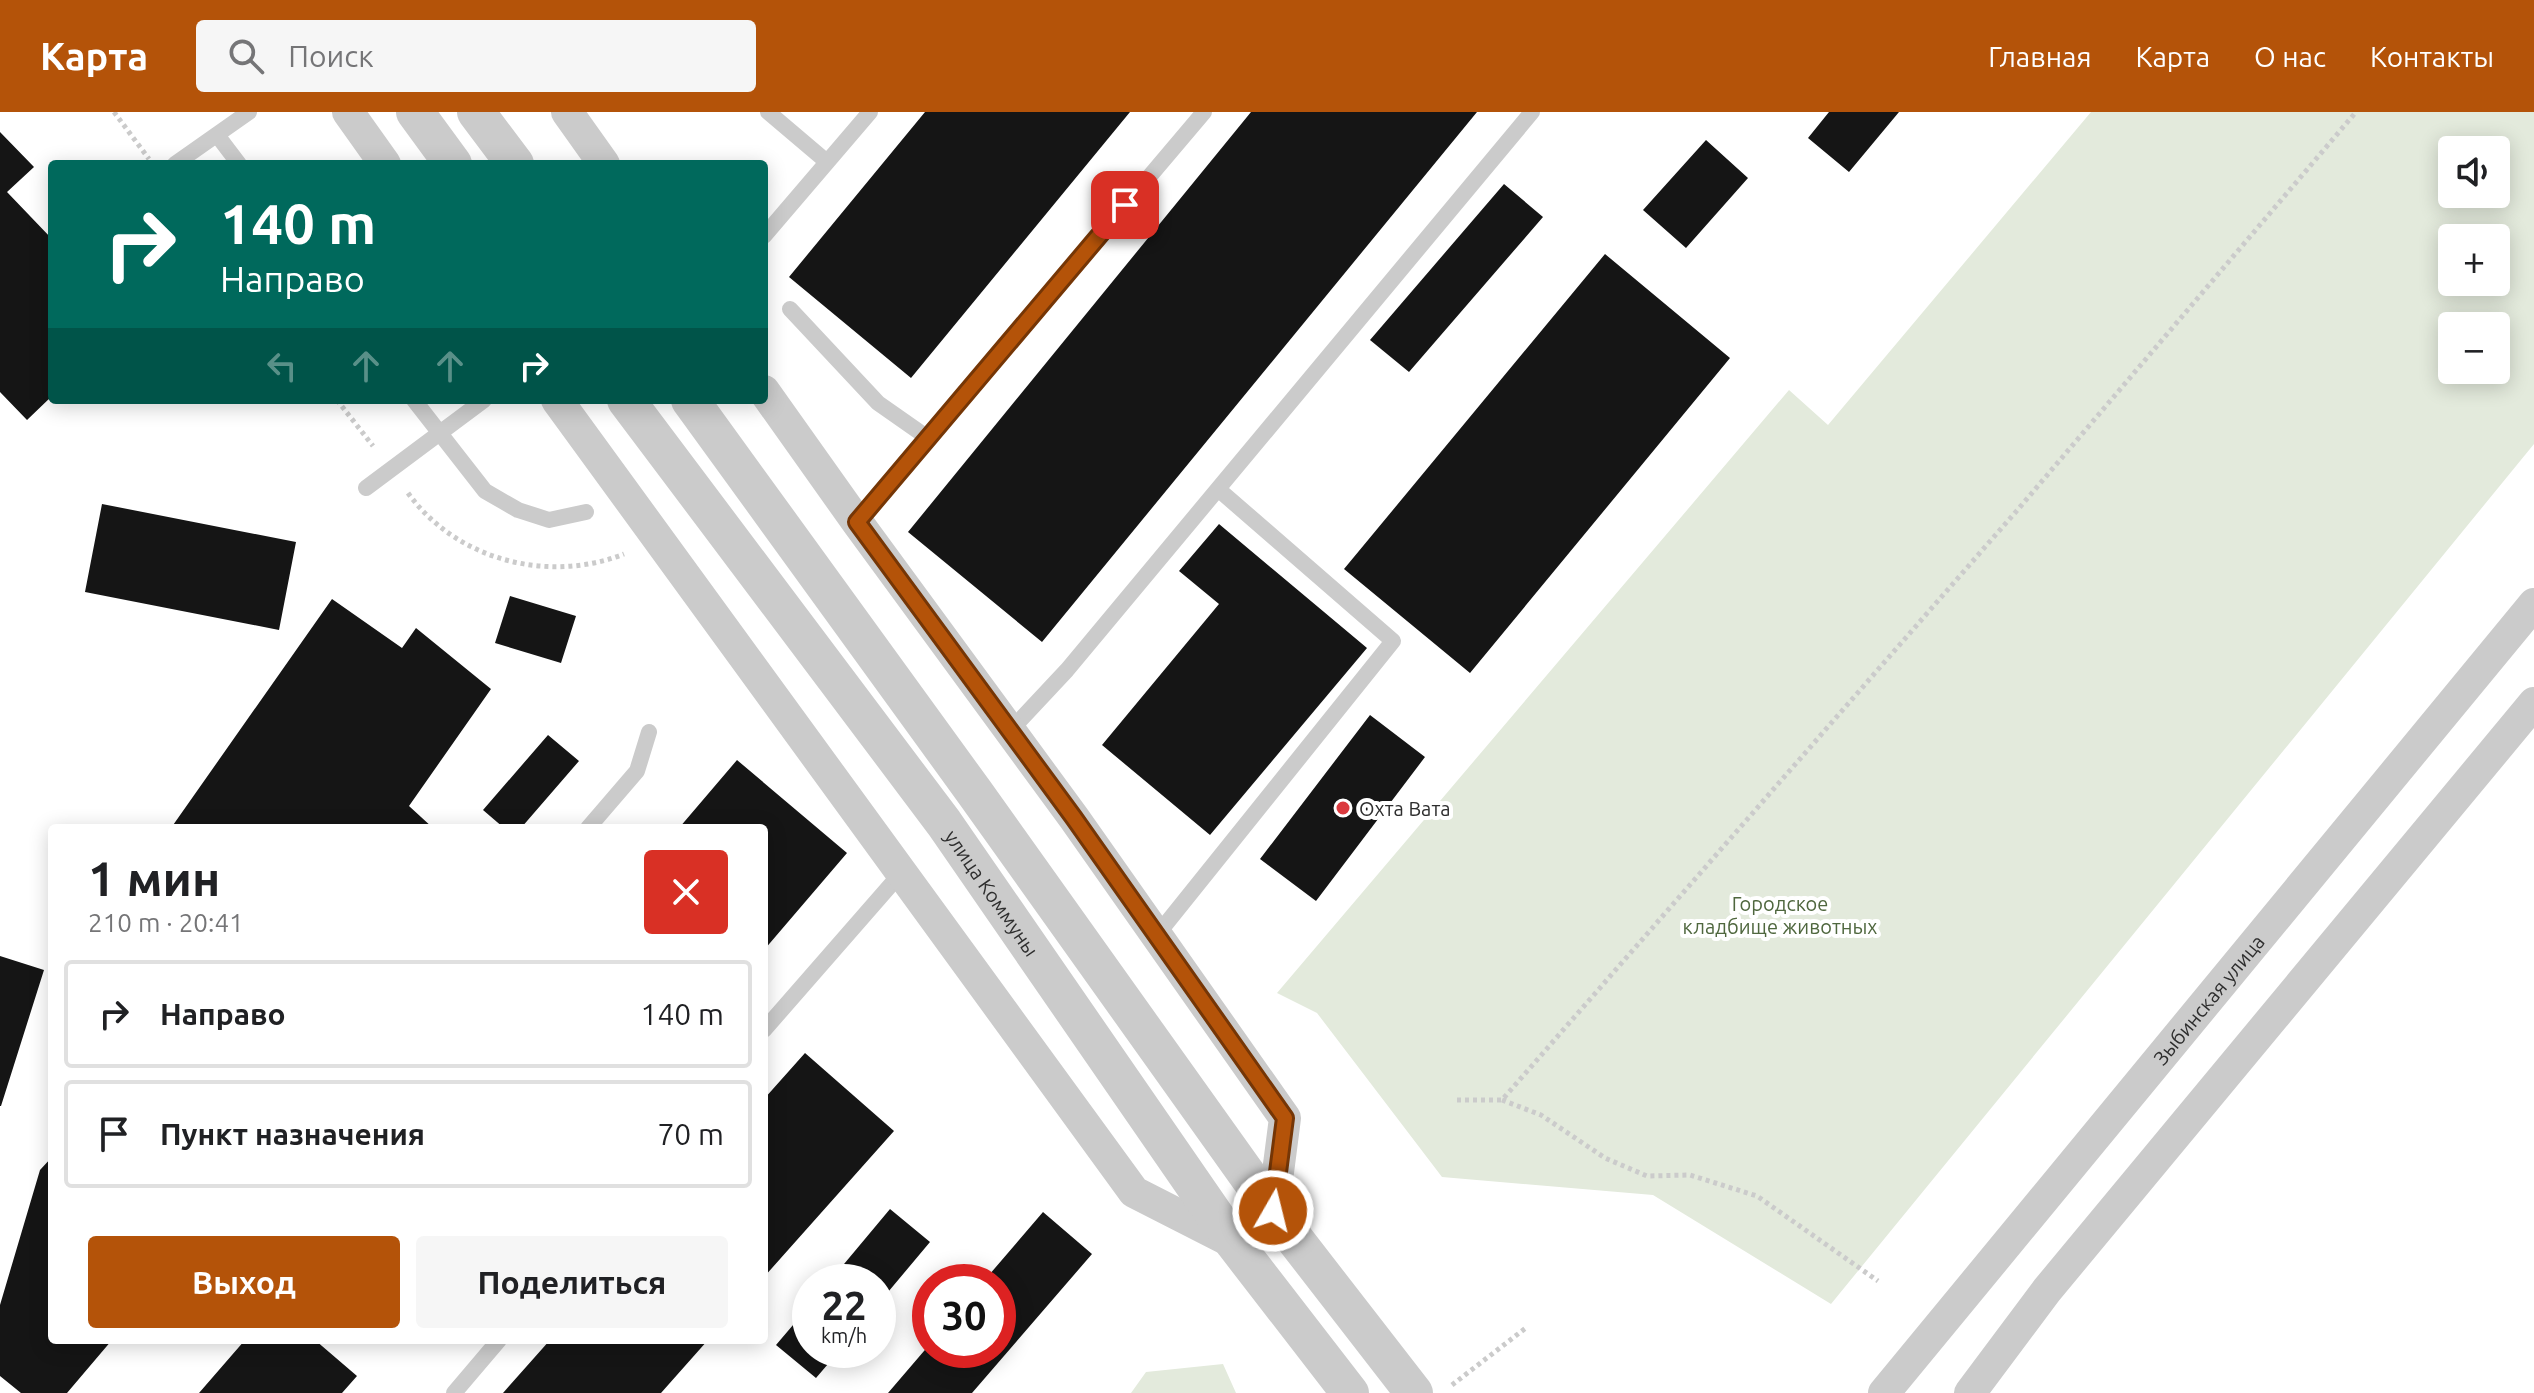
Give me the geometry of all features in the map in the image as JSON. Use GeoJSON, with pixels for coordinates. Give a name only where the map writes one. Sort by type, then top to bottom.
{"type":"FeatureCollection","features":[{"type":"Feature","properties":{"kind":"street"},"geometry":{"type":"LineString","coordinates":[[348,112],[382,160]]}},
{"type":"Feature","properties":{"kind":"street"},"geometry":{"type":"LineString","coordinates":[[415,112],[450,160]]}},
{"type":"Feature","properties":{"kind":"street"},"geometry":{"type":"LineString","coordinates":[[476,112],[512,160]]}},
{"type":"Feature","properties":{"kind":"street"},"geometry":{"type":"LineString","coordinates":[[567,112],[601,160]]}},
{"type":"Feature","properties":{"kind":"street"},"geometry":{"type":"LineString","coordinates":[[768,397],[1157,935],[1285,1118],[1273,1211]]}},
{"type":"Feature","properties":{"kind":"street"},"geometry":{"type":"LineString","coordinates":[[560,404],[1134,1192],[1234,1243]]}},
{"type":"Feature","properties":{"kind":"street","name":"улица Коммуны"},"geometry":{"type":"LineString","coordinates":[[629,404],[944,823],[1234,1243],[1350,1393]]}},
{"type":"Feature","properties":{"kind":"street"},"geometry":{"type":"LineString","coordinates":[[693,404],[1273,1211],[1414,1393]]}},
{"type":"Feature","properties":{"kind":"street","name":"Зыбинская улица"},"geometry":{"type":"LineString","coordinates":[[1884,1393],[1964,1292],[2534,604]]}},
{"type":"Feature","properties":{"kind":"street"},"geometry":{"type":"LineString","coordinates":[[1970,1393],[2030,1311],[2534,703]]}},
{"type":"Feature","properties":{"kind":"lane"},"geometry":{"type":"LineString","coordinates":[[181,160],[249,112]]}},
{"type":"Feature","properties":{"kind":"lane"},"geometry":{"type":"LineString","coordinates":[[768,112],[786,118],[827,162]]}},
{"type":"Feature","properties":{"kind":"lane"},"geometry":{"type":"LineString","coordinates":[[768,231],[870,112]]}},
{"type":"Feature","properties":{"kind":"lane"},"geometry":{"type":"LineString","coordinates":[[857,522],[1204,112]]}},
{"type":"Feature","properties":{"kind":"lane"},"geometry":{"type":"LineString","coordinates":[[1010,731],[1067,670],[1532,112]]}},
{"type":"Feature","properties":{"kind":"lane"},"geometry":{"type":"LineString","coordinates":[[217,135],[236,160]]}},
{"type":"Feature","properties":{"kind":"lane"},"geometry":{"type":"LineString","coordinates":[[790,309],[878,403],[928,438]]}},
{"type":"Feature","properties":{"kind":"lane"},"geometry":{"type":"LineString","coordinates":[[417,404],[485,491],[518,510],[549,520],[586,512]]}},
{"type":"Feature","properties":{"kind":"lane"},"geometry":{"type":"LineString","coordinates":[[366,488],[479,404]]}},
{"type":"Feature","properties":{"kind":"lane"},"geometry":{"type":"LineString","coordinates":[[1157,935],[1393,641],[1218,489]]}},
{"type":"Feature","properties":{"kind":"lane"},"geometry":{"type":"LineString","coordinates":[[591,824],[637,771],[649,732]]}},
{"type":"Feature","properties":{"kind":"lane"},"geometry":{"type":"LineString","coordinates":[[768,1025],[902,872]]}},
{"type":"Feature","properties":{"kind":"lane"},"geometry":{"type":"LineString","coordinates":[[454,1393],[496,1344]]}},
{"type":"Feature","properties":{"kind":"path"},"geometry":{"type":"LineString","coordinates":[[114,112],[150,160]]}},
{"type":"Feature","properties":{"kind":"path"},"geometry":{"type":"LineString","coordinates":[[1502,1100],[2020,507],[2356,112]]}},
{"type":"Feature","properties":{"kind":"path"},"geometry":{"type":"LineString","coordinates":[[1457,1100],[1502,1100],[1541,1115],[1605,1158],[1647,1176],[1690,1175],[1757,1196],[1878,1281]]}},
{"type":"Feature","properties":{"kind":"path"},"geometry":{"type":"LineString","coordinates":[[1442,1393],[1527,1327]]}},
{"type":"Feature","properties":{"kind":"green space","name":"Городское кладбище животных"},"geometry":{"type":"Polygon","coordinates":[[[2091,112],[2534,112],[2534,444],[1831,1304],[1653,1195],[1442,1177],[1317,1013],[1277,993],[1789,390],[1828,425],[2091,112]]]}},
{"type":"Feature","properties":{"kind":"green space"},"geometry":{"type":"Polygon","coordinates":[[[1223,1364],[1236,1393],[1131,1393],[1146,1372],[1223,1364]]]}},
{"type":"Feature","properties":{"kind":"building"},"geometry":{"type":"Polygon","coordinates":[[[925,112],[1130,112],[911,378],[789,277],[925,112]]]}},
{"type":"Feature","properties":{"kind":"building"},"geometry":{"type":"Polygon","coordinates":[[[1251,112],[1477,112],[1042,642],[908,532],[1251,112]]]}},
{"type":"Feature","properties":{"kind":"building"},"geometry":{"type":"Polygon","coordinates":[[[1829,112],[1899,112],[1849,172],[1808,138],[1829,112]]]}},
{"type":"Feature","properties":{"kind":"building"},"geometry":{"type":"Polygon","coordinates":[[[0,132],[34,167],[7,192],[48,235],[48,400],[27,420],[0,392],[0,132]]]}},
{"type":"Feature","properties":{"kind":"building"},"geometry":{"type":"Polygon","coordinates":[[[1706,140],[1748,178],[1686,248],[1643,210],[1706,140]]]}},
{"type":"Feature","properties":{"kind":"building"},"geometry":{"type":"Polygon","coordinates":[[[1504,184],[1543,217],[1409,372],[1370,340],[1504,184]]]}},
{"type":"Feature","properties":{"kind":"building"},"geometry":{"type":"Polygon","coordinates":[[[1605,254],[1730,358],[1470,673],[1344,569],[1605,254]]]}},
{"type":"Feature","properties":{"kind":"building"},"geometry":{"type":"Polygon","coordinates":[[[102,504],[296,542],[279,630],[85,592],[102,504]]]}},
{"type":"Feature","properties":{"kind":"building"},"geometry":{"type":"Polygon","coordinates":[[[1219,524],[1367,648],[1210,835],[1102,745],[1219,604],[1179,571],[1219,524]]]}},
{"type":"Feature","properties":{"kind":"building"},"geometry":{"type":"Polygon","coordinates":[[[510,596],[576,616],[561,663],[495,643],[510,596]]]}},
{"type":"Feature","properties":{"kind":"building"},"geometry":{"type":"Polygon","coordinates":[[[332,599],[402,648],[416,628],[491,689],[409,806],[429,824],[174,824],[332,599]]]}},
{"type":"Feature","properties":{"kind":"building","name":"Охта Вата"},"geometry":{"type":"Polygon","coordinates":[[[1370,715],[1425,757],[1316,901],[1260,859],[1370,715]]]}},
{"type":"Feature","properties":{"kind":"building"},"geometry":{"type":"Polygon","coordinates":[[[548,735],[579,761],[524,824],[499,824],[483,810],[548,735]]]}},
{"type":"Feature","properties":{"kind":"building"},"geometry":{"type":"Polygon","coordinates":[[[737,760],[847,853],[768,945],[768,824],[682,824],[737,760]]]}},
{"type":"Feature","properties":{"kind":"building"},"geometry":{"type":"Polygon","coordinates":[[[0,956],[44,970],[1,1106],[0,1106],[0,956]]]}},
{"type":"Feature","properties":{"kind":"building"},"geometry":{"type":"Polygon","coordinates":[[[805,1053],[894,1131],[768,1273],[768,1095],[805,1053]]]}},
{"type":"Feature","properties":{"kind":"building"},"geometry":{"type":"Polygon","coordinates":[[[48,1161],[48,1344],[109,1344],[67,1393],[21,1393],[0,1376],[0,1305],[40,1170],[48,1161]]]}},
{"type":"Feature","properties":{"kind":"building"},"geometry":{"type":"Polygon","coordinates":[[[890,1209],[930,1242],[896,1283],[896,1264],[844,1264],[890,1209]]]}},
{"type":"Feature","properties":{"kind":"building"},"geometry":{"type":"Polygon","coordinates":[[[1043,1212],[1092,1254],[1016,1342],[1016,1264],[998,1264],[1043,1212]]]}},
{"type":"Feature","properties":{"kind":"building"},"geometry":{"type":"Polygon","coordinates":[[[792,1326],[792,1358],[776,1345],[792,1326]]]}},
{"type":"Feature","properties":{"kind":"building"},"geometry":{"type":"Polygon","coordinates":[[[242,1344],[320,1344],[357,1376],[342,1393],[199,1393],[242,1344]]]}},
{"type":"Feature","properties":{"kind":"building"},"geometry":{"type":"Polygon","coordinates":[[[546,1344],[704,1344],[661,1393],[503,1393],[546,1344]]]}},
{"type":"Feature","properties":{"kind":"building"},"geometry":{"type":"Polygon","coordinates":[[[912,1365],[912,1368],[994,1368],[972,1393],[888,1393],[912,1365]]]}},
{"type":"Feature","properties":{"kind":"building"},"geometry":{"type":"Polygon","coordinates":[[[804,1368],[825,1368],[816,1378],[804,1368]]]}},
{"type":"Feature","properties":{"kind":"place","name":"Охта Вата"},"geometry":{"type":"Point","coordinates":[1343,808]}},
{"type":"Feature","properties":{"kind":"route"},"geometry":{"type":"LineString","coordinates":[[1125,205],[857,522],[1074,818],[1285,1118],[1273,1211]]}}]}
